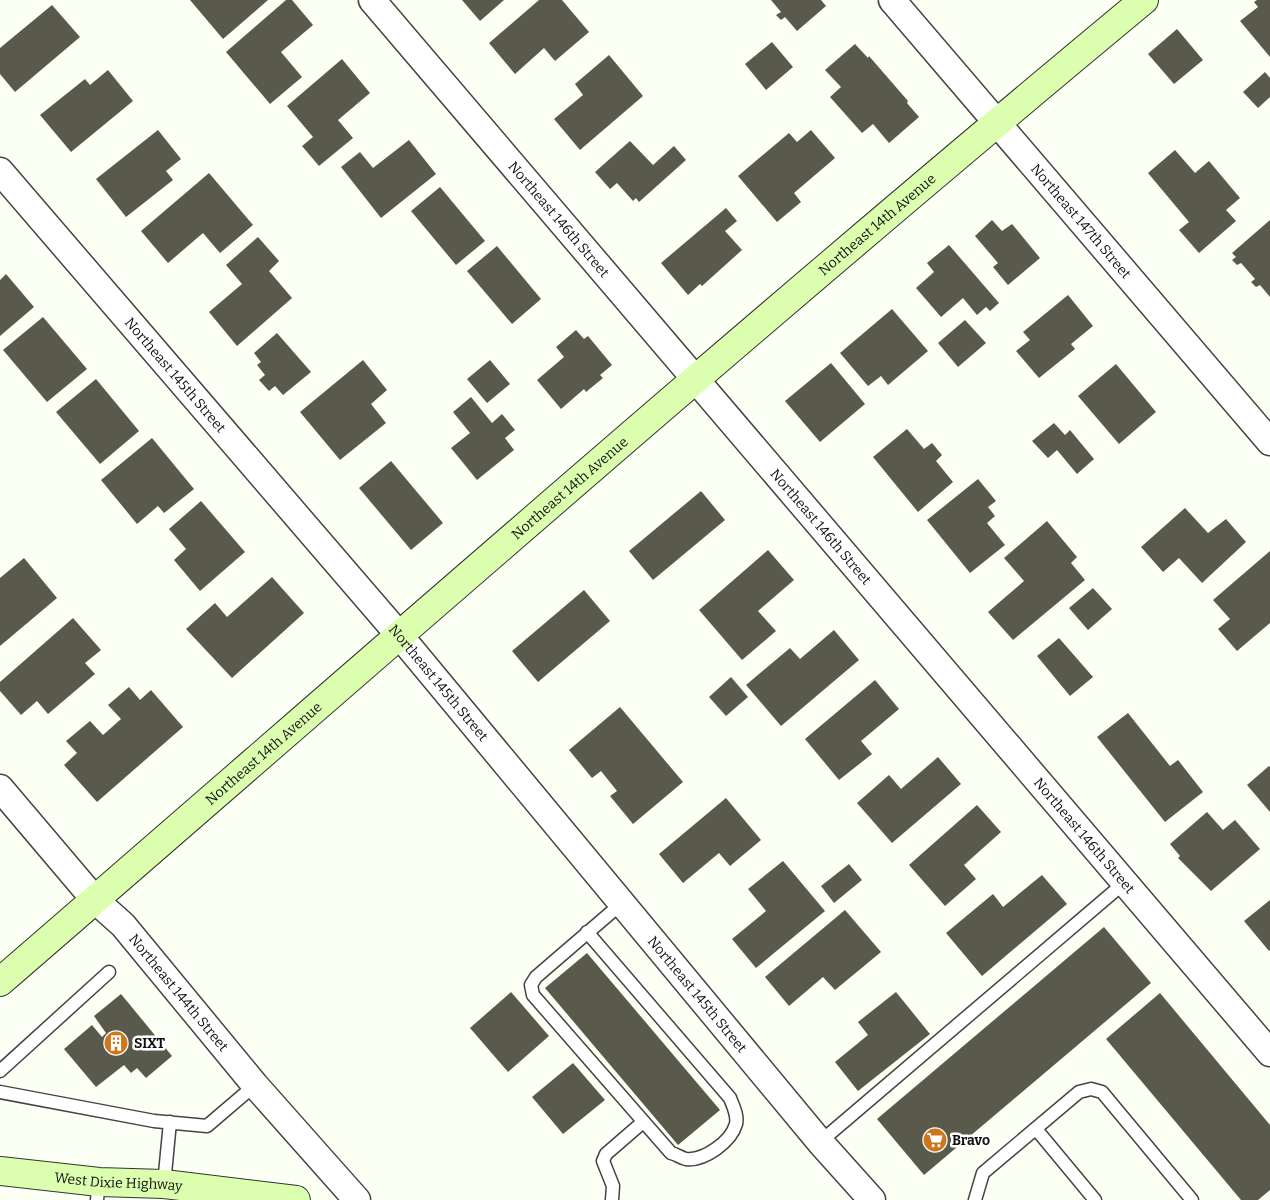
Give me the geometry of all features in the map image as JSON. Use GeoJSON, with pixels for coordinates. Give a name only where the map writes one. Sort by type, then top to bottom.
{"type":"FeatureCollection","features":[{"type":"Feature","properties":{"kind":"street","name":"Northeast 146th Street"},"geometry":{"type":"LineString","coordinates":[[372,0],[1270,1053]]}},
{"type":"Feature","properties":{"kind":"street","name":"Northeast 147th Street"},"geometry":{"type":"LineString","coordinates":[[892,0],[1270,442]]}},
{"type":"Feature","properties":{"kind":"street","name":"Northeast 14th Avenue"},"geometry":{"type":"LineString","coordinates":[[0,982],[696,380],[996,123],[1144,0]]}},
{"type":"Feature","properties":{"kind":"street","name":"Northeast 145th Street"},"geometry":{"type":"LineString","coordinates":[[0,171],[400,636],[820,1142],[872,1200]]}},
{"type":"Feature","properties":{"kind":"street","name":"Northeast 144th Street"},"geometry":{"type":"LineString","coordinates":[[0,788],[95,900],[123,925],[255,1085],[357,1200]]}},
{"type":"Feature","properties":{"kind":"street","name":"West Dixie Highway"},"geometry":{"type":"LineString","coordinates":[[0,1171],[98,1191],[177,1190],[296,1200]]}},
{"type":"Feature","properties":{"kind":"lane"},"geometry":{"type":"LineString","coordinates":[[820,1142],[1124,883]]}},
{"type":"Feature","properties":{"kind":"lane"},"geometry":{"type":"LineString","coordinates":[[588,932],[730,1098],[735,1110],[736,1124],[721,1144],[699,1157],[686,1159],[671,1153],[533,994],[531,985],[536,977],[588,932],[622,903]]}},
{"type":"Feature","properties":{"kind":"lane"},"geometry":{"type":"LineString","coordinates":[[0,1071],[109,972]]}},
{"type":"Feature","properties":{"kind":"lane"},"geometry":{"type":"LineString","coordinates":[[0,1092],[170,1122],[207,1126],[255,1085]]}},
{"type":"Feature","properties":{"kind":"lane"},"geometry":{"type":"LineString","coordinates":[[975,1200],[983,1173],[1079,1092],[1091,1089],[1102,1092],[1192,1200]]}},
{"type":"Feature","properties":{"kind":"lane"},"geometry":{"type":"LineString","coordinates":[[170,1122],[177,1190]]}},
{"type":"Feature","properties":{"kind":"lane"},"geometry":{"type":"LineString","coordinates":[[612,1200],[613,1186],[603,1161],[606,1154],[643,1122]]}},
{"type":"Feature","properties":{"kind":"lane"},"geometry":{"type":"LineString","coordinates":[[1036,1129],[1095,1200]]}},
{"type":"Feature","properties":{"kind":"building"},"geometry":{"type":"Polygon","coordinates":[[[190,0],[268,0],[223,39],[190,0]]]}},
{"type":"Feature","properties":{"kind":"building"},"geometry":{"type":"Polygon","coordinates":[[[286,0],[292,0],[313,25],[281,52],[302,77],[270,104],[226,52],[286,0]]]}},
{"type":"Feature","properties":{"kind":"building"},"geometry":{"type":"Polygon","coordinates":[[[462,0],[504,0],[480,21],[462,0]]]}},
{"type":"Feature","properties":{"kind":"building"},"geometry":{"type":"Polygon","coordinates":[[[539,0],[562,0],[589,32],[555,61],[544,48],[515,74],[489,43],[539,0]]]}},
{"type":"Feature","properties":{"kind":"building"},"geometry":{"type":"Polygon","coordinates":[[[771,0],[821,0],[826,6],[797,31],[785,17],[781,20],[776,15],[781,12],[771,0]]]}},
{"type":"Feature","properties":{"kind":"building"},"geometry":{"type":"Polygon","coordinates":[[[1257,0],[1270,0],[1270,57],[1240,21],[1258,7],[1254,2],[1257,0]]]}},
{"type":"Feature","properties":{"kind":"building"},"geometry":{"type":"Polygon","coordinates":[[[52,5],[80,37],[15,92],[0,74],[0,48],[52,5]]]}},
{"type":"Feature","properties":{"kind":"building"},"geometry":{"type":"Polygon","coordinates":[[[1177,29],[1203,60],[1174,84],[1148,54],[1177,29]]]}},
{"type":"Feature","properties":{"kind":"building"},"geometry":{"type":"Polygon","coordinates":[[[772,42],[793,67],[766,90],[745,64],[772,42]]]}},
{"type":"Feature","properties":{"kind":"building"},"geometry":{"type":"Polygon","coordinates":[[[855,44],[868,58],[869,56],[908,101],[907,103],[919,117],[889,143],[873,124],[862,133],[830,97],[841,87],[825,70],[855,44]]]}},
{"type":"Feature","properties":{"kind":"building"},"geometry":{"type":"Polygon","coordinates":[[[609,55],[643,96],[580,150],[554,119],[583,95],[575,84],[609,55]]]}},
{"type":"Feature","properties":{"kind":"building"},"geometry":{"type":"Polygon","coordinates":[[[342,59],[370,93],[338,120],[353,138],[319,166],[302,146],[313,137],[287,106],[342,59]]]}},
{"type":"Feature","properties":{"kind":"building"},"geometry":{"type":"Polygon","coordinates":[[[108,70],[133,101],[71,152],[40,115],[85,79],[90,85],[108,70]]]}},
{"type":"Feature","properties":{"kind":"building"},"geometry":{"type":"Polygon","coordinates":[[[1265,72],[1270,78],[1270,97],[1258,108],[1243,92],[1265,72]]]}},
{"type":"Feature","properties":{"kind":"building"},"geometry":{"type":"Polygon","coordinates":[[[158,130],[181,159],[166,171],[173,180],[126,217],[96,179],[158,130]]]}},
{"type":"Feature","properties":{"kind":"building"},"geometry":{"type":"Polygon","coordinates":[[[811,130],[835,158],[794,193],[801,202],[777,222],[738,176],[789,133],[797,142],[811,130]]]}},
{"type":"Feature","properties":{"kind":"building"},"geometry":{"type":"Polygon","coordinates":[[[409,140],[436,174],[381,218],[341,167],[360,152],[373,168],[409,140]]]}},
{"type":"Feature","properties":{"kind":"building"},"geometry":{"type":"Polygon","coordinates":[[[630,141],[653,165],[674,146],[686,160],[639,202],[636,198],[633,201],[617,183],[610,189],[595,172],[630,141]]]}},
{"type":"Feature","properties":{"kind":"building"},"geometry":{"type":"Polygon","coordinates":[[[1175,150],[1195,173],[1209,161],[1240,198],[1226,210],[1236,221],[1199,253],[1179,230],[1189,222],[1148,173],[1175,150]]]}},
{"type":"Feature","properties":{"kind":"building"},"geometry":{"type":"Polygon","coordinates":[[[209,173],[253,225],[220,253],[203,233],[168,263],[141,231],[209,173]]]}},
{"type":"Feature","properties":{"kind":"building"},"geometry":{"type":"Polygon","coordinates":[[[440,187],[485,241],[456,265],[411,211],[440,187]]]}},
{"type":"Feature","properties":{"kind":"building"},"geometry":{"type":"Polygon","coordinates":[[[726,208],[737,221],[725,231],[742,250],[702,286],[700,284],[688,295],[661,263],[726,208]]]}},
{"type":"Feature","properties":{"kind":"building"},"geometry":{"type":"Polygon","coordinates":[[[992,220],[1002,231],[1012,224],[1040,258],[1008,285],[993,267],[998,263],[975,236],[992,220]]]}},
{"type":"Feature","properties":{"kind":"building"},"geometry":{"type":"Polygon","coordinates":[[[1270,220],[1270,297],[1260,285],[1256,287],[1251,282],[1255,279],[1241,263],[1237,265],[1232,260],[1236,257],[1232,253],[1270,220]]]}},
{"type":"Feature","properties":{"kind":"building"},"geometry":{"type":"Polygon","coordinates":[[[258,237],[279,261],[269,271],[292,298],[237,346],[209,312],[242,284],[226,265],[258,237]]]}},
{"type":"Feature","properties":{"kind":"building"},"geometry":{"type":"Polygon","coordinates":[[[949,245],[999,303],[990,311],[986,307],[977,315],[963,298],[941,317],[916,288],[934,272],[927,263],[949,245]]]}},
{"type":"Feature","properties":{"kind":"building"},"geometry":{"type":"Polygon","coordinates":[[[497,246],[541,299],[512,324],[467,271],[497,246]]]}},
{"type":"Feature","properties":{"kind":"building"},"geometry":{"type":"Polygon","coordinates":[[[6,274],[34,307],[0,336],[0,280],[6,274]]]}},
{"type":"Feature","properties":{"kind":"building"},"geometry":{"type":"Polygon","coordinates":[[[1068,295],[1093,326],[1071,344],[1075,349],[1039,378],[1016,351],[1030,340],[1023,332],[1068,295]]]}},
{"type":"Feature","properties":{"kind":"building"},"geometry":{"type":"Polygon","coordinates":[[[892,309],[928,351],[888,385],[881,376],[868,386],[840,353],[892,309]]]}},
{"type":"Feature","properties":{"kind":"building"},"geometry":{"type":"Polygon","coordinates":[[[43,317],[87,369],[47,402],[3,350],[43,317]]]}},
{"type":"Feature","properties":{"kind":"building"},"geometry":{"type":"Polygon","coordinates":[[[965,320],[986,343],[958,367],[938,343],[965,320]]]}},
{"type":"Feature","properties":{"kind":"building"},"geometry":{"type":"Polygon","coordinates":[[[576,330],[584,339],[588,336],[612,365],[600,375],[603,378],[586,392],[584,389],[561,409],[537,380],[564,357],[556,347],[576,330]]]}},
{"type":"Feature","properties":{"kind":"building"},"geometry":{"type":"Polygon","coordinates":[[[277,333],[311,372],[283,395],[275,386],[269,391],[259,380],[265,375],[257,365],[261,362],[254,353],[277,333]]]}},
{"type":"Feature","properties":{"kind":"building"},"geometry":{"type":"Polygon","coordinates":[[[363,360],[387,390],[371,404],[386,423],[340,460],[300,412],[363,360]]]}},
{"type":"Feature","properties":{"kind":"building"},"geometry":{"type":"Polygon","coordinates":[[[490,360],[510,384],[487,403],[467,379],[490,360]]]}},
{"type":"Feature","properties":{"kind":"building"},"geometry":{"type":"Polygon","coordinates":[[[831,363],[865,404],[820,442],[785,401],[831,363]]]}},
{"type":"Feature","properties":{"kind":"building"},"geometry":{"type":"Polygon","coordinates":[[[1116,364],[1156,412],[1119,444],[1078,396],[1116,364]]]}},
{"type":"Feature","properties":{"kind":"building"},"geometry":{"type":"Polygon","coordinates":[[[96,379],[139,431],[100,464],[56,412],[96,379]]]}},
{"type":"Feature","properties":{"kind":"building"},"geometry":{"type":"Polygon","coordinates":[[[471,397],[492,423],[502,414],[515,430],[505,438],[514,450],[477,480],[451,448],[470,433],[453,412],[471,397]]]}},
{"type":"Feature","properties":{"kind":"building"},"geometry":{"type":"Polygon","coordinates":[[[1054,423],[1065,435],[1070,430],[1094,459],[1077,474],[1057,450],[1048,458],[1032,441],[1054,423]]]}},
{"type":"Feature","properties":{"kind":"building"},"geometry":{"type":"Polygon","coordinates":[[[907,429],[924,449],[932,443],[942,455],[936,461],[953,482],[918,512],[873,457],[907,429]]]}},
{"type":"Feature","properties":{"kind":"building"},"geometry":{"type":"Polygon","coordinates":[[[152,438],[194,489],[164,513],[158,506],[137,524],[101,480],[152,438]]]}},
{"type":"Feature","properties":{"kind":"building"},"geometry":{"type":"Polygon","coordinates":[[[391,461],[443,523],[411,550],[359,488],[391,461]]]}},
{"type":"Feature","properties":{"kind":"building"},"geometry":{"type":"Polygon","coordinates":[[[978,479],[996,501],[988,507],[995,516],[987,523],[1005,545],[970,573],[927,520],[978,479]]]}},
{"type":"Feature","properties":{"kind":"building"},"geometry":{"type":"Polygon","coordinates":[[[701,491],[725,520],[653,580],[629,551],[701,491]]]}},
{"type":"Feature","properties":{"kind":"building"},"geometry":{"type":"Polygon","coordinates":[[[201,501],[245,552],[200,591],[174,560],[186,549],[169,529],[201,501]]]}},
{"type":"Feature","properties":{"kind":"building"},"geometry":{"type":"Polygon","coordinates":[[[1185,508],[1208,533],[1226,519],[1246,542],[1202,583],[1179,558],[1163,572],[1141,547],[1185,508]]]}},
{"type":"Feature","properties":{"kind":"building"},"geometry":{"type":"Polygon","coordinates":[[[1047,521],[1077,557],[1071,563],[1085,580],[1013,640],[988,612],[1024,581],[1004,558],[1047,521]]]}},
{"type":"Feature","properties":{"kind":"building"},"geometry":{"type":"Polygon","coordinates":[[[768,550],[794,580],[758,611],[776,631],[742,660],[699,610],[768,550]]]}},
{"type":"Feature","properties":{"kind":"building"},"geometry":{"type":"Polygon","coordinates":[[[1270,551],[1270,623],[1237,651],[1218,629],[1230,619],[1213,600],[1270,551]]]}},
{"type":"Feature","properties":{"kind":"building"},"geometry":{"type":"Polygon","coordinates":[[[24,558],[57,598],[0,646],[0,578],[24,558]]]}},
{"type":"Feature","properties":{"kind":"building"},"geometry":{"type":"Polygon","coordinates":[[[272,577],[304,613],[232,678],[186,629],[215,603],[227,617],[272,577]]]}},
{"type":"Feature","properties":{"kind":"building"},"geometry":{"type":"Polygon","coordinates":[[[1093,588],[1112,609],[1088,630],[1069,608],[1093,588]]]}},
{"type":"Feature","properties":{"kind":"building"},"geometry":{"type":"Polygon","coordinates":[[[584,590],[610,621],[538,682],[512,651],[584,590]]]}},
{"type":"Feature","properties":{"kind":"building"},"geometry":{"type":"Polygon","coordinates":[[[73,618],[101,650],[85,663],[95,674],[48,714],[37,701],[21,715],[0,691],[0,682],[73,618]]]}},
{"type":"Feature","properties":{"kind":"building"},"geometry":{"type":"Polygon","coordinates":[[[834,630],[859,660],[781,726],[746,685],[790,648],[800,659],[834,630]]]}},
{"type":"Feature","properties":{"kind":"building"},"geometry":{"type":"Polygon","coordinates":[[[1059,638],[1093,677],[1070,696],[1037,656],[1059,638]]]}},
{"type":"Feature","properties":{"kind":"building"},"geometry":{"type":"Polygon","coordinates":[[[731,677],[748,697],[726,716],[709,697],[731,677]]]}},
{"type":"Feature","properties":{"kind":"building"},"geometry":{"type":"Polygon","coordinates":[[[875,680],[899,709],[861,741],[872,754],[839,780],[805,739],[875,680]]]}},
{"type":"Feature","properties":{"kind":"building"},"geometry":{"type":"Polygon","coordinates":[[[129,687],[140,700],[151,690],[183,727],[97,802],[64,765],[77,753],[66,741],[90,721],[103,735],[121,719],[108,705],[129,687]]]}},
{"type":"Feature","properties":{"kind":"building"},"geometry":{"type":"Polygon","coordinates":[[[620,707],[683,782],[633,824],[610,796],[617,791],[601,771],[592,778],[569,750],[620,707]]]}},
{"type":"Feature","properties":{"kind":"building"},"geometry":{"type":"Polygon","coordinates":[[[1128,713],[1170,766],[1178,760],[1203,792],[1165,822],[1097,737],[1128,713]]]}},
{"type":"Feature","properties":{"kind":"building"},"geometry":{"type":"Polygon","coordinates":[[[938,757],[961,784],[892,843],[857,803],[889,775],[901,789],[938,757]]]}},
{"type":"Feature","properties":{"kind":"building"},"geometry":{"type":"Polygon","coordinates":[[[1270,767],[1270,812],[1247,785],[1270,767]]]}},
{"type":"Feature","properties":{"kind":"building"},"geometry":{"type":"Polygon","coordinates":[[[726,798],[761,840],[730,866],[719,853],[683,883],[659,854],[726,798]]]}},
{"type":"Feature","properties":{"kind":"building"},"geometry":{"type":"Polygon","coordinates":[[[977,805],[1001,832],[964,865],[976,879],[945,906],[909,865],[977,805]]]}},
{"type":"Feature","properties":{"kind":"building"},"geometry":{"type":"Polygon","coordinates":[[[1207,812],[1223,830],[1235,820],[1260,849],[1211,891],[1178,858],[1180,856],[1170,844],[1207,812]]]}},
{"type":"Feature","properties":{"kind":"building"},"geometry":{"type":"Polygon","coordinates":[[[783,861],[825,911],[756,968],[732,939],[766,911],[748,889],[783,861]]]}},
{"type":"Feature","properties":{"kind":"building"},"geometry":{"type":"Polygon","coordinates":[[[849,864],[862,880],[834,903],[821,886],[849,864]]]}},
{"type":"Feature","properties":{"kind":"building"},"geometry":{"type":"Polygon","coordinates":[[[1042,875],[1067,904],[982,976],[946,933],[993,894],[1003,907],[1042,875]]]}},
{"type":"Feature","properties":{"kind":"building"},"geometry":{"type":"Polygon","coordinates":[[[1270,900],[1270,950],[1269,951],[1244,921],[1270,900]]]}},
{"type":"Feature","properties":{"kind":"building"},"geometry":{"type":"Polygon","coordinates":[[[845,910],[881,952],[835,990],[823,977],[789,1006],[765,977],[845,910]]]}},
{"type":"Feature","properties":{"kind":"building"},"geometry":{"type":"Polygon","coordinates":[[[1104,927],[1151,983],[924,1175],[877,1119],[1104,927]]]}},
{"type":"Feature","properties":{"kind":"building"},"geometry":{"type":"Polygon","coordinates":[[[587,953],[720,1110],[678,1145],[545,988],[587,953]]]}},
{"type":"Feature","properties":{"kind":"building"},"geometry":{"type":"Polygon","coordinates":[[[511,992],[549,1036],[508,1072],[470,1028],[511,992]]]}},
{"type":"Feature","properties":{"kind":"building"},"geometry":{"type":"Polygon","coordinates":[[[896,992],[930,1034],[858,1091],[835,1062],[868,1035],[858,1022],[896,992]]]}},
{"type":"Feature","properties":{"kind":"building"},"geometry":{"type":"Polygon","coordinates":[[[1160,993],[1270,1125],[1270,1190],[1258,1200],[1241,1200],[1106,1039],[1160,993]]]}},
{"type":"Feature","properties":{"kind":"building","name":"SIXT"},"geometry":{"type":"Polygon","coordinates":[[[121,994],[172,1056],[146,1078],[137,1068],[131,1073],[124,1065],[96,1087],[64,1049],[92,1025],[102,1037],[106,1033],[94,1016],[121,994]]]}},
{"type":"Feature","properties":{"kind":"building"},"geometry":{"type":"Polygon","coordinates":[[[573,1063],[605,1100],[563,1134],[532,1097],[573,1063]]]}},
{"type":"Feature","properties":{"kind":"place","name":"SIXT"},"geometry":{"type":"Point","coordinates":[116,1043]}},
{"type":"Feature","properties":{"kind":"place","name":"Bravo"},"geometry":{"type":"Point","coordinates":[935,1140]}}]}
